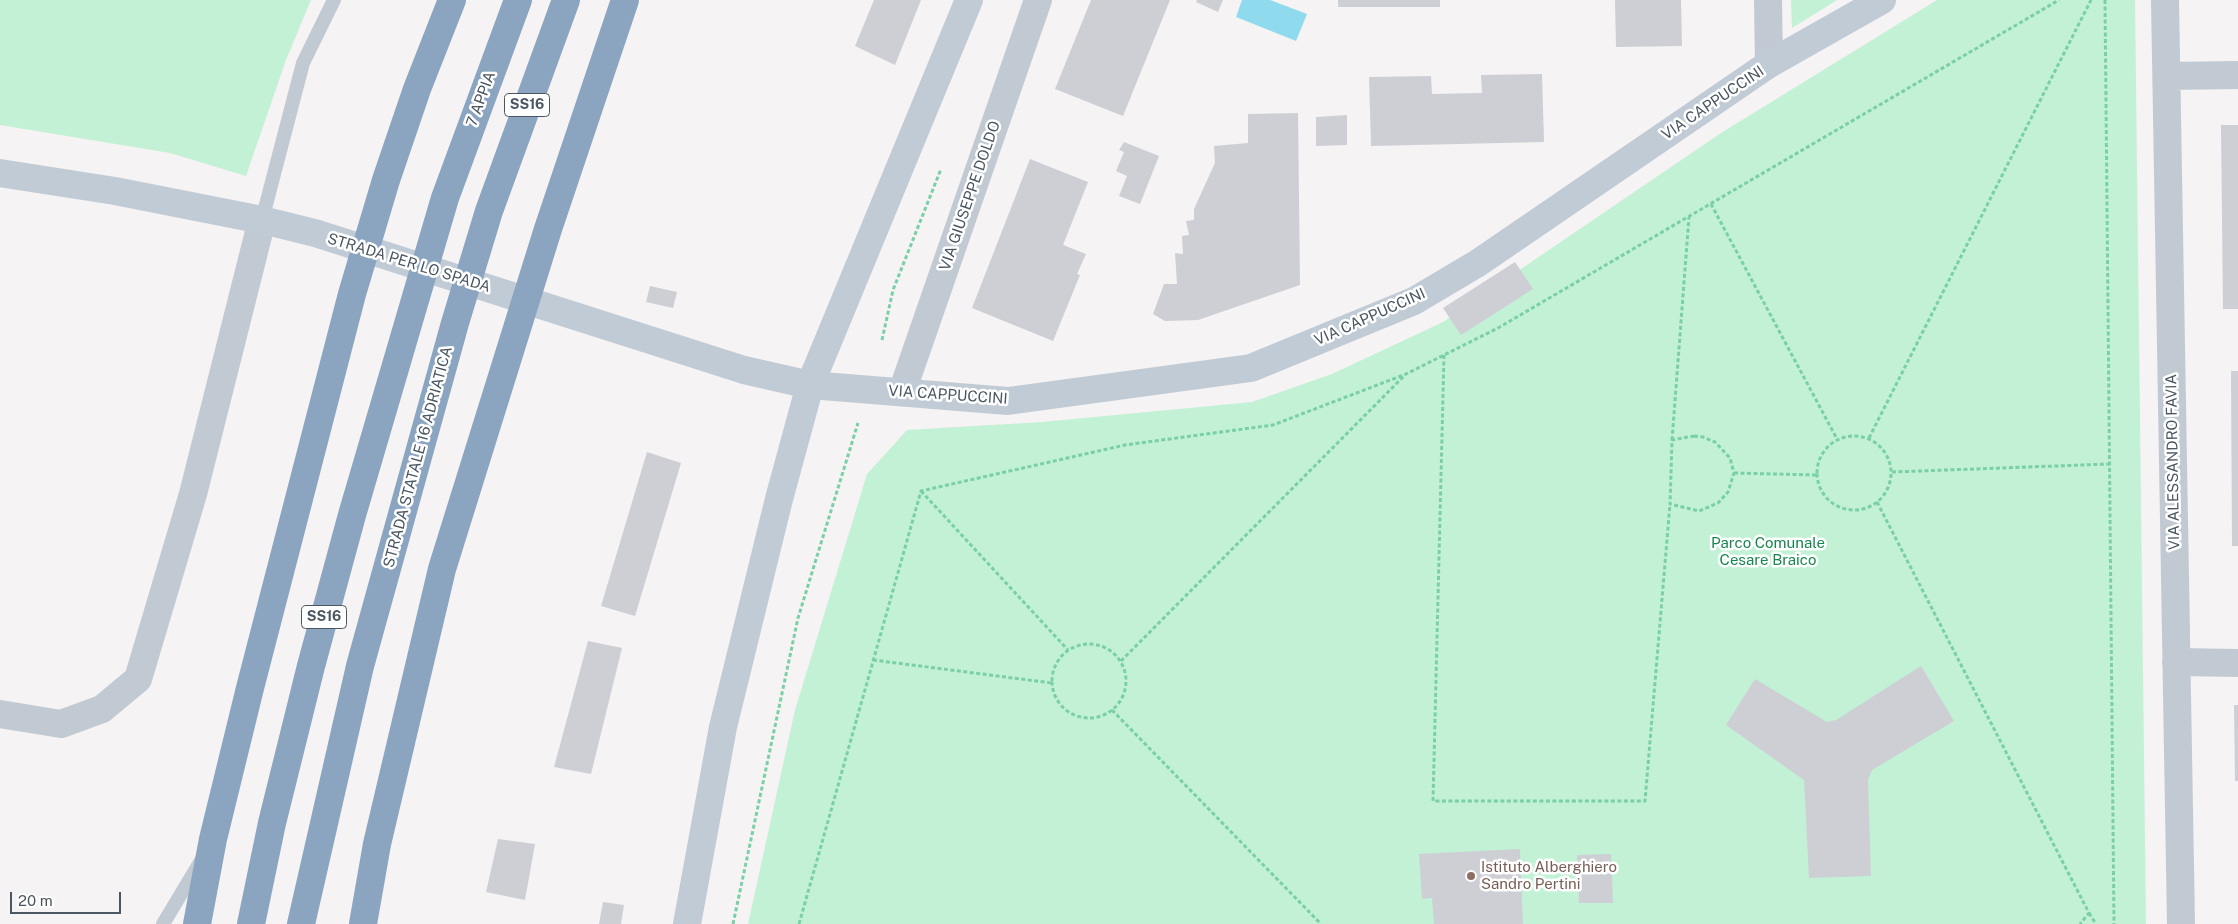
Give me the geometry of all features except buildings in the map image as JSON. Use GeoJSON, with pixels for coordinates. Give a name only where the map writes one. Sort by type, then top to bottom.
{"type":"FeatureCollection","features":[{"type":"Feature","properties":{"kind":"highway"},"geometry":{"type":"LineString","coordinates":[[197,924],[213,838],[352,294],[386,180],[417,89],[452,0]]}},
{"type":"Feature","properties":{"kind":"highway","name":"7 APPIA"},"geometry":{"type":"LineString","coordinates":[[251,924],[272,823],[311,666],[410,313],[445,198],[518,0]]}},
{"type":"Feature","properties":{"kind":"highway","name":"STRADA STATALE 16 ADRIATICA"},"geometry":{"type":"LineString","coordinates":[[302,924],[360,666],[455,323],[490,211],[566,0]]}},
{"type":"Feature","properties":{"kind":"highway"},"geometry":{"type":"LineString","coordinates":[[363,924],[377,844],[442,569],[548,229],[625,0]]}},
{"type":"Feature","properties":{"kind":"street"},"geometry":{"type":"LineString","coordinates":[[688,924],[723,726],[779,499],[810,385],[969,0]]}},
{"type":"Feature","properties":{"kind":"street","name":"VIA GIUSEPPE DOLDO"},"geometry":{"type":"LineString","coordinates":[[902,392],[1038,0]]}},
{"type":"Feature","properties":{"kind":"street"},"geometry":{"type":"LineString","coordinates":[[1768,0],[1769,64]]}},
{"type":"Feature","properties":{"kind":"street","name":"VIA CAPPUCCINI"},"geometry":{"type":"LineString","coordinates":[[810,385],[1008,401],[1251,368],[1422,296],[1478,263],[1769,64],[1882,0]]}},
{"type":"Feature","properties":{"kind":"street","name":"VIA ALESSANDRO FAVIA"},"geometry":{"type":"LineString","coordinates":[[2165,0],[2182,924]]}},
{"type":"Feature","properties":{"kind":"street"},"geometry":{"type":"LineString","coordinates":[[2167,76],[2238,75]]}},
{"type":"Feature","properties":{"kind":"street","name":"STRADA PER LO SPADA"},"geometry":{"type":"LineString","coordinates":[[0,173],[115,191],[262,220],[334,239],[744,370],[810,385]]}},
{"type":"Feature","properties":{"kind":"street"},"geometry":{"type":"LineString","coordinates":[[0,714],[61,724],[102,709],[138,679],[193,494],[262,220]]}},
{"type":"Feature","properties":{"kind":"street"},"geometry":{"type":"LineString","coordinates":[[2176,662],[2238,663]]}},
{"type":"Feature","properties":{"kind":"lane"},"geometry":{"type":"LineString","coordinates":[[262,220],[303,63],[334,0]]}},
{"type":"Feature","properties":{"kind":"lane"},"geometry":{"type":"LineString","coordinates":[[163,924],[213,838]]}},
{"type":"Feature","properties":{"kind":"path"},"geometry":{"type":"LineString","coordinates":[[921,491],[1125,445],[1273,425],[1406,374],[1498,328],[2059,0]]}},
{"type":"Feature","properties":{"kind":"path"},"geometry":{"type":"LineString","coordinates":[[1869,438],[2091,0]]}},
{"type":"Feature","properties":{"kind":"path"},"geometry":{"type":"LineString","coordinates":[[2106,0],[2114,924]]}},
{"type":"Feature","properties":{"kind":"path"},"geometry":{"type":"LineString","coordinates":[[733,924],[798,618],[868,390],[888,317],[893,290],[945,161]]}},
{"type":"Feature","properties":{"kind":"path"},"geometry":{"type":"LineString","coordinates":[[1711,204],[1838,439]]}},
{"type":"Feature","properties":{"kind":"path"},"geometry":{"type":"LineString","coordinates":[[1444,355],[1433,801],[1645,801],[1670,504],[1672,440],[1689,217]]}},
{"type":"Feature","properties":{"kind":"path"},"geometry":{"type":"LineString","coordinates":[[1121,661],[1406,374]]}},
{"type":"Feature","properties":{"kind":"path"},"geometry":{"type":"LineString","coordinates":[[1670,504],[1699,511],[1718,503],[1728,492],[1734,474],[1730,458],[1716,442],[1694,436],[1672,440]]}},
{"type":"Feature","properties":{"kind":"path"},"geometry":{"type":"LineString","coordinates":[[1853,436],[1869,438],[1885,452],[1892,472],[1890,484],[1885,494],[1867,508],[1856,510],[1834,504],[1819,486],[1818,464],[1822,454],[1828,445],[1838,439],[1853,436]]}},
{"type":"Feature","properties":{"kind":"path"},"geometry":{"type":"LineString","coordinates":[[1892,472],[2110,464]]}},
{"type":"Feature","properties":{"kind":"path"},"geometry":{"type":"LineString","coordinates":[[1734,474],[1817,475]]}},
{"type":"Feature","properties":{"kind":"path"},"geometry":{"type":"LineString","coordinates":[[921,491],[1068,650]]}},
{"type":"Feature","properties":{"kind":"path"},"geometry":{"type":"LineString","coordinates":[[799,924],[921,491]]}},
{"type":"Feature","properties":{"kind":"path"},"geometry":{"type":"LineString","coordinates":[[1877,502],[2096,924]]}},
{"type":"Feature","properties":{"kind":"path"},"geometry":{"type":"LineString","coordinates":[[1091,643],[1103,646],[1114,652],[1121,661],[1127,682],[1120,702],[1112,710],[1102,716],[1091,718],[1079,717],[1060,704],[1052,683],[1056,664],[1068,650],[1079,644],[1091,643]]}},
{"type":"Feature","properties":{"kind":"path"},"geometry":{"type":"LineString","coordinates":[[873,660],[1052,683]]}},
{"type":"Feature","properties":{"kind":"path"},"geometry":{"type":"LineString","coordinates":[[1112,710],[1321,924]]}},
{"type":"Feature","properties":{"kind":"path"},"geometry":{"type":"LineString","coordinates":[[2080,924],[2089,913]]}},
{"type":"Feature","properties":{"kind":"green space"},"geometry":{"type":"Polygon","coordinates":[[[0,0],[311,0],[286,60],[246,176],[170,153],[0,125],[0,0]]]}},
{"type":"Feature","properties":{"kind":"green space"},"geometry":{"type":"Polygon","coordinates":[[[1791,0],[1837,0],[1792,28],[1791,0]]]}},
{"type":"Feature","properties":{"kind":"green space","name":"Parco Comunale Cesare Braico"},"geometry":{"type":"Polygon","coordinates":[[[1937,0],[2135,0],[2146,924],[748,924],[795,710],[867,474],[907,430],[1042,422],[1252,402],[1332,374],[1443,322],[1721,133],[1937,0]]]}},
{"type":"Feature","properties":{"kind":"water"},"geometry":{"type":"Polygon","coordinates":[[[1242,0],[1270,0],[1307,14],[1296,41],[1236,17],[1242,0]]]}},
{"type":"Feature","properties":{"kind":"place","name":"Istituto Alberghiero Sandro Pertini"},"geometry":{"type":"Point","coordinates":[1471,876]}}]}
